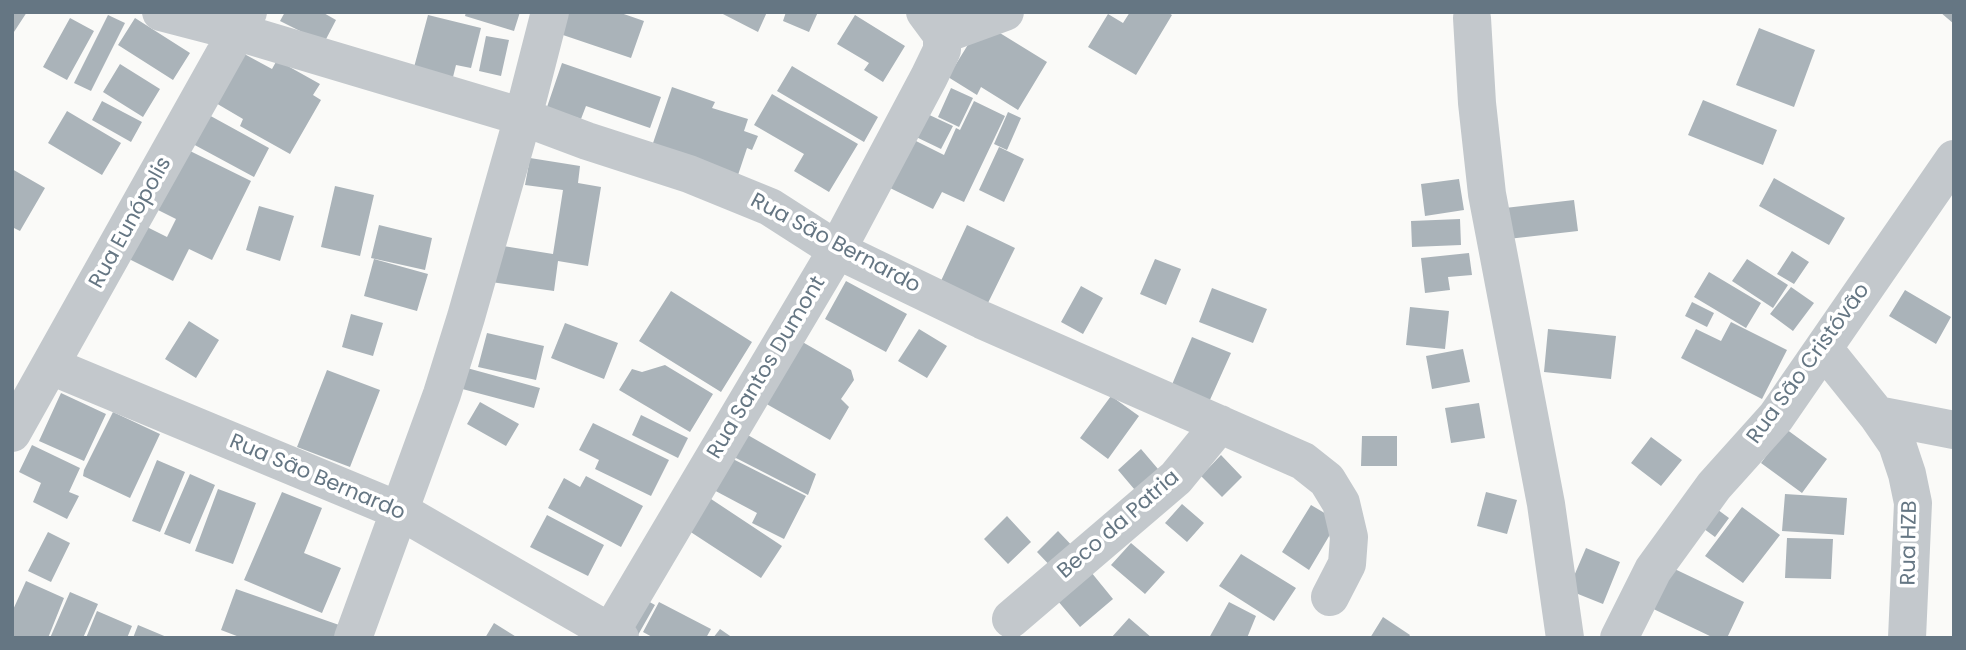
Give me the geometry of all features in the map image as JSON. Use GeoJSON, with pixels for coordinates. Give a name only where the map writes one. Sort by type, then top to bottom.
{"type":"FeatureCollection","features":[{"type":"Feature","properties":{"kind":"street","name":"Rua São Bernardo"},"geometry":{"type":"LineString","coordinates":[[161,12],[243,22],[689,174],[771,206],[837,250],[982,320],[1303,461],[1327,480],[1341,503],[1349,537],[1347,564],[1330,597]]}},
{"type":"Feature","properties":{"kind":"street"},"geometry":{"type":"LineString","coordinates":[[353,638],[442,394],[523,117],[550,12]]}},
{"type":"Feature","properties":{"kind":"street"},"geometry":{"type":"LineString","coordinates":[[932,22],[1005,12]]}},
{"type":"Feature","properties":{"kind":"street"},"geometry":{"type":"LineString","coordinates":[[1472,18],[1477,103],[1487,194],[1546,504],[1565,638]]}},
{"type":"Feature","properties":{"kind":"street","name":"Rua Eunópolis"},"geometry":{"type":"LineString","coordinates":[[12,433],[243,22]]}},
{"type":"Feature","properties":{"kind":"street","name":"Rua Santos Dumont"},"geometry":{"type":"LineString","coordinates":[[612,636],[837,250],[929,77],[942,50],[932,22]]}},
{"type":"Feature","properties":{"kind":"street","name":"Rua São Cristóvão"},"geometry":{"type":"LineString","coordinates":[[1619,638],[1653,570],[1714,486],[1776,417],[1954,159]]}},
{"type":"Feature","properties":{"kind":"street","name":"Rua HZB"},"geometry":{"type":"LineString","coordinates":[[1824,349],[1897,444],[1907,474],[1913,503],[1907,638]]}},
{"type":"Feature","properties":{"kind":"street","name":"Rua São Bernardo"},"geometry":{"type":"LineString","coordinates":[[51,366],[400,511],[612,636]]}},
{"type":"Feature","properties":{"kind":"street"},"geometry":{"type":"LineString","coordinates":[[1877,415],[1954,430]]}},
{"type":"Feature","properties":{"kind":"street","name":"Beco da Patria"},"geometry":{"type":"LineString","coordinates":[[1012,619],[1176,478],[1220,424]]}},
{"type":"Feature","properties":{"kind":"building"},"geometry":{"type":"Polygon","coordinates":[[[12,12],[27,12],[12,35],[12,12]]]}},
{"type":"Feature","properties":{"kind":"building"},"geometry":{"type":"Polygon","coordinates":[[[285,12],[322,12],[336,20],[324,43],[280,21],[285,12]]]}},
{"type":"Feature","properties":{"kind":"building"},"geometry":{"type":"Polygon","coordinates":[[[466,12],[520,12],[514,31],[465,16],[466,12]]]}},
{"type":"Feature","properties":{"kind":"building"},"geometry":{"type":"Polygon","coordinates":[[[567,12],[618,12],[644,21],[631,58],[560,34],[567,12]]]}},
{"type":"Feature","properties":{"kind":"building"},"geometry":{"type":"Polygon","coordinates":[[[719,12],[767,12],[758,32],[719,12]]]}},
{"type":"Feature","properties":{"kind":"building"},"geometry":{"type":"Polygon","coordinates":[[[786,12],[818,12],[809,32],[783,21],[786,12]]]}},
{"type":"Feature","properties":{"kind":"building"},"geometry":{"type":"Polygon","coordinates":[[[1130,12],[1167,12],[1172,15],[1136,75],[1088,47],[1108,14],[1123,23],[1130,12]]]}},
{"type":"Feature","properties":{"kind":"building"},"geometry":{"type":"Polygon","coordinates":[[[1940,12],[1954,12],[1954,24],[1940,12]]]}},
{"type":"Feature","properties":{"kind":"building"},"geometry":{"type":"Polygon","coordinates":[[[108,15],[125,23],[91,91],[74,83],[108,15]]]}},
{"type":"Feature","properties":{"kind":"building"},"geometry":{"type":"Polygon","coordinates":[[[428,15],[481,28],[471,68],[456,65],[452,81],[413,71],[428,15]]]}},
{"type":"Feature","properties":{"kind":"building"},"geometry":{"type":"Polygon","coordinates":[[[855,15],[905,46],[883,82],[864,70],[869,63],[837,44],[855,15]]]}},
{"type":"Feature","properties":{"kind":"building"},"geometry":{"type":"Polygon","coordinates":[[[70,18],[94,31],[67,80],[43,67],[70,18]]]}},
{"type":"Feature","properties":{"kind":"building"},"geometry":{"type":"Polygon","coordinates":[[[135,18],[190,53],[173,80],[118,45],[135,18]]]}},
{"type":"Feature","properties":{"kind":"building"},"geometry":{"type":"Polygon","coordinates":[[[982,22],[1047,62],[1018,110],[981,87],[977,95],[948,77],[982,22]]]}},
{"type":"Feature","properties":{"kind":"building"},"geometry":{"type":"Polygon","coordinates":[[[1759,28],[1815,50],[1794,107],[1736,85],[1759,28]]]}},
{"type":"Feature","properties":{"kind":"building"},"geometry":{"type":"Polygon","coordinates":[[[486,36],[509,40],[501,76],[479,71],[486,36]]]}},
{"type":"Feature","properties":{"kind":"building"},"geometry":{"type":"Polygon","coordinates":[[[237,50],[272,69],[277,60],[320,84],[313,95],[321,100],[290,154],[240,126],[243,119],[209,99],[237,50]]]}},
{"type":"Feature","properties":{"kind":"building"},"geometry":{"type":"Polygon","coordinates":[[[562,63],[661,97],[650,128],[586,106],[581,119],[547,107],[562,63]]]}},
{"type":"Feature","properties":{"kind":"building"},"geometry":{"type":"Polygon","coordinates":[[[120,64],[160,89],[143,117],[103,92],[120,64]]]}},
{"type":"Feature","properties":{"kind":"building"},"geometry":{"type":"Polygon","coordinates":[[[792,66],[878,117],[864,142],[777,91],[792,66]]]}},
{"type":"Feature","properties":{"kind":"building"},"geometry":{"type":"Polygon","coordinates":[[[672,87],[715,102],[712,108],[748,119],[744,131],[758,136],[752,150],[747,148],[738,175],[652,146],[672,87]]]}},
{"type":"Feature","properties":{"kind":"building"},"geometry":{"type":"Polygon","coordinates":[[[951,88],[973,98],[959,127],[938,117],[951,88]]]}},
{"type":"Feature","properties":{"kind":"building"},"geometry":{"type":"Polygon","coordinates":[[[772,94],[858,144],[829,192],[794,171],[804,154],[754,125],[772,94]]]}},
{"type":"Feature","properties":{"kind":"building"},"geometry":{"type":"Polygon","coordinates":[[[1703,100],[1777,130],[1763,165],[1688,135],[1703,100]]]}},
{"type":"Feature","properties":{"kind":"building"},"geometry":{"type":"Polygon","coordinates":[[[102,101],[142,122],[131,142],[92,120],[102,101]]]}},
{"type":"Feature","properties":{"kind":"building"},"geometry":{"type":"Polygon","coordinates":[[[974,101],[1005,116],[964,202],[942,192],[933,209],[890,188],[914,140],[944,155],[956,128],[960,130],[974,101]]]}},
{"type":"Feature","properties":{"kind":"building"},"geometry":{"type":"Polygon","coordinates":[[[67,111],[121,143],[102,175],[48,143],[67,111]]]}},
{"type":"Feature","properties":{"kind":"building"},"geometry":{"type":"Polygon","coordinates":[[[923,112],[953,126],[941,149],[912,135],[923,112]]]}},
{"type":"Feature","properties":{"kind":"building"},"geometry":{"type":"Polygon","coordinates":[[[1008,112],[1021,118],[1007,150],[994,144],[1008,112]]]}},
{"type":"Feature","properties":{"kind":"building"},"geometry":{"type":"Polygon","coordinates":[[[207,114],[269,148],[254,177],[191,143],[207,114]]]}},
{"type":"Feature","properties":{"kind":"building"},"geometry":{"type":"Polygon","coordinates":[[[999,147],[1024,159],[1004,202],[979,190],[999,147]]]}},
{"type":"Feature","properties":{"kind":"building"},"geometry":{"type":"Polygon","coordinates":[[[186,149],[251,181],[212,260],[189,249],[173,281],[125,257],[141,224],[167,237],[176,219],[156,209],[186,149]]]}},
{"type":"Feature","properties":{"kind":"building"},"geometry":{"type":"Polygon","coordinates":[[[530,158],[580,166],[578,183],[601,187],[588,266],[558,261],[554,291],[491,282],[497,245],[553,254],[563,190],[525,185],[530,158]]]}},
{"type":"Feature","properties":{"kind":"building"},"geometry":{"type":"Polygon","coordinates":[[[12,169],[45,188],[20,231],[12,227],[12,169]]]}},
{"type":"Feature","properties":{"kind":"building"},"geometry":{"type":"Polygon","coordinates":[[[1774,178],[1845,218],[1829,245],[1759,206],[1774,178]]]}},
{"type":"Feature","properties":{"kind":"building"},"geometry":{"type":"Polygon","coordinates":[[[1459,179],[1464,210],[1425,216],[1421,184],[1459,179]]]}},
{"type":"Feature","properties":{"kind":"building"},"geometry":{"type":"Polygon","coordinates":[[[335,186],[374,195],[360,256],[321,247],[335,186]]]}},
{"type":"Feature","properties":{"kind":"building"},"geometry":{"type":"Polygon","coordinates":[[[1574,200],[1578,231],[1508,239],[1505,208],[1574,200]]]}},
{"type":"Feature","properties":{"kind":"building"},"geometry":{"type":"Polygon","coordinates":[[[259,206],[294,216],[280,261],[246,250],[259,206]]]}},
{"type":"Feature","properties":{"kind":"building"},"geometry":{"type":"Polygon","coordinates":[[[1460,219],[1461,245],[1412,247],[1411,221],[1460,219]]]}},
{"type":"Feature","properties":{"kind":"building"},"geometry":{"type":"Polygon","coordinates":[[[379,225],[432,238],[425,270],[371,258],[379,225]]]}},
{"type":"Feature","properties":{"kind":"building"},"geometry":{"type":"Polygon","coordinates":[[[967,225],[1015,248],[987,305],[940,283],[967,225]]]}},
{"type":"Feature","properties":{"kind":"building"},"geometry":{"type":"Polygon","coordinates":[[[1792,251],[1809,262],[1794,284],[1777,274],[1792,251]]]}},
{"type":"Feature","properties":{"kind":"building"},"geometry":{"type":"Polygon","coordinates":[[[1469,253],[1472,275],[1448,277],[1450,290],[1425,293],[1421,258],[1469,253]]]}},
{"type":"Feature","properties":{"kind":"building"},"geometry":{"type":"Polygon","coordinates":[[[374,259],[428,274],[417,311],[364,296],[374,259]]]}},
{"type":"Feature","properties":{"kind":"building"},"geometry":{"type":"Polygon","coordinates":[[[1155,259],[1181,269],[1166,305],[1140,294],[1155,259]]]}},
{"type":"Feature","properties":{"kind":"building"},"geometry":{"type":"Polygon","coordinates":[[[1747,259],[1788,285],[1773,308],[1732,281],[1747,259]]]}},
{"type":"Feature","properties":{"kind":"building"},"geometry":{"type":"Polygon","coordinates":[[[1709,272],[1761,303],[1746,328],[1694,297],[1709,272]]]}},
{"type":"Feature","properties":{"kind":"building"},"geometry":{"type":"Polygon","coordinates":[[[846,281],[907,314],[886,352],[825,319],[846,281]]]}},
{"type":"Feature","properties":{"kind":"building"},"geometry":{"type":"Polygon","coordinates":[[[1081,286],[1103,298],[1083,334],[1061,322],[1081,286]]]}},
{"type":"Feature","properties":{"kind":"building"},"geometry":{"type":"Polygon","coordinates":[[[1791,287],[1814,303],[1793,331],[1770,314],[1791,287]]]}},
{"type":"Feature","properties":{"kind":"building"},"geometry":{"type":"Polygon","coordinates":[[[1212,288],[1267,309],[1253,343],[1199,322],[1212,288]]]}},
{"type":"Feature","properties":{"kind":"building"},"geometry":{"type":"Polygon","coordinates":[[[1905,290],[1951,317],[1936,344],[1889,316],[1905,290]]]}},
{"type":"Feature","properties":{"kind":"building"},"geometry":{"type":"Polygon","coordinates":[[[671,291],[752,342],[721,392],[639,341],[671,291]]]}},
{"type":"Feature","properties":{"kind":"building"},"geometry":{"type":"Polygon","coordinates":[[[1692,302],[1714,313],[1707,327],[1685,316],[1692,302]]]}},
{"type":"Feature","properties":{"kind":"building"},"geometry":{"type":"Polygon","coordinates":[[[1410,307],[1449,311],[1445,349],[1406,345],[1410,307]]]}},
{"type":"Feature","properties":{"kind":"building"},"geometry":{"type":"Polygon","coordinates":[[[351,314],[383,323],[373,356],[342,347],[351,314]]]}},
{"type":"Feature","properties":{"kind":"building"},"geometry":{"type":"Polygon","coordinates":[[[189,321],[219,340],[196,378],[165,359],[189,321]]]}},
{"type":"Feature","properties":{"kind":"building"},"geometry":{"type":"Polygon","coordinates":[[[1731,322],[1787,350],[1762,399],[1681,358],[1696,329],[1721,341],[1731,322]]]}},
{"type":"Feature","properties":{"kind":"building"},"geometry":{"type":"Polygon","coordinates":[[[565,323],[618,343],[604,379],[551,358],[565,323]]]}},
{"type":"Feature","properties":{"kind":"building"},"geometry":{"type":"Polygon","coordinates":[[[919,329],[947,346],[927,378],[898,361],[919,329]]]}},
{"type":"Feature","properties":{"kind":"building"},"geometry":{"type":"Polygon","coordinates":[[[1548,329],[1616,336],[1611,379],[1544,372],[1548,329]]]}},
{"type":"Feature","properties":{"kind":"building"},"geometry":{"type":"Polygon","coordinates":[[[487,333],[544,346],[536,380],[478,367],[487,333]]]}},
{"type":"Feature","properties":{"kind":"building"},"geometry":{"type":"Polygon","coordinates":[[[1192,337],[1231,353],[1209,402],[1171,387],[1192,337]]]}},
{"type":"Feature","properties":{"kind":"building"},"geometry":{"type":"Polygon","coordinates":[[[799,340],[851,370],[854,380],[841,399],[849,407],[830,440],[763,402],[799,340]]]}},
{"type":"Feature","properties":{"kind":"building"},"geometry":{"type":"Polygon","coordinates":[[[1463,349],[1470,382],[1432,389],[1426,356],[1463,349]]]}},
{"type":"Feature","properties":{"kind":"building"},"geometry":{"type":"Polygon","coordinates":[[[456,365],[540,388],[534,408],[451,386],[456,365]]]}},
{"type":"Feature","properties":{"kind":"building"},"geometry":{"type":"Polygon","coordinates":[[[665,365],[713,394],[690,432],[619,390],[632,369],[642,372],[665,365]]]}},
{"type":"Feature","properties":{"kind":"building"},"geometry":{"type":"Polygon","coordinates":[[[327,370],[380,390],[350,467],[297,447],[327,370]]]}},
{"type":"Feature","properties":{"kind":"building"},"geometry":{"type":"Polygon","coordinates":[[[61,393],[106,414],[84,461],[39,441],[61,393]]]}},
{"type":"Feature","properties":{"kind":"building"},"geometry":{"type":"Polygon","coordinates":[[[1111,396],[1139,416],[1108,459],[1080,438],[1111,396]]]}},
{"type":"Feature","properties":{"kind":"building"},"geometry":{"type":"Polygon","coordinates":[[[480,402],[519,424],[506,446],[467,424],[480,402]]]}},
{"type":"Feature","properties":{"kind":"building"},"geometry":{"type":"Polygon","coordinates":[[[1479,403],[1485,438],[1451,443],[1445,408],[1479,403]]]}},
{"type":"Feature","properties":{"kind":"building"},"geometry":{"type":"Polygon","coordinates":[[[113,412],[160,434],[130,498],[83,476],[113,412]]]}},
{"type":"Feature","properties":{"kind":"building"},"geometry":{"type":"Polygon","coordinates":[[[641,415],[688,438],[678,458],[632,435],[641,415]]]}},
{"type":"Feature","properties":{"kind":"building"},"geometry":{"type":"Polygon","coordinates":[[[593,423],[669,460],[651,496],[595,469],[599,460],[579,450],[593,423]]]}},
{"type":"Feature","properties":{"kind":"building"},"geometry":{"type":"Polygon","coordinates":[[[1786,429],[1827,459],[1802,493],[1761,463],[1786,429]]]}},
{"type":"Feature","properties":{"kind":"building"},"geometry":{"type":"Polygon","coordinates":[[[746,434],[816,474],[808,495],[732,456],[746,434]]]}},
{"type":"Feature","properties":{"kind":"building"},"geometry":{"type":"Polygon","coordinates":[[[1362,436],[1397,436],[1397,466],[1361,466],[1362,436]]]}},
{"type":"Feature","properties":{"kind":"building"},"geometry":{"type":"Polygon","coordinates":[[[1651,437],[1682,460],[1661,486],[1631,463],[1651,437]]]}},
{"type":"Feature","properties":{"kind":"building"},"geometry":{"type":"Polygon","coordinates":[[[32,445],[80,468],[69,492],[79,496],[67,519],[33,502],[41,483],[19,472],[32,445]]]}},
{"type":"Feature","properties":{"kind":"building"},"geometry":{"type":"Polygon","coordinates":[[[1141,449],[1164,476],[1140,496],[1118,470],[1141,449]]]}},
{"type":"Feature","properties":{"kind":"building"},"geometry":{"type":"Polygon","coordinates":[[[1221,455],[1242,477],[1222,497],[1201,476],[1221,455]]]}},
{"type":"Feature","properties":{"kind":"building"},"geometry":{"type":"Polygon","coordinates":[[[727,456],[806,496],[784,539],[752,523],[757,513],[710,488],[727,456]]]}},
{"type":"Feature","properties":{"kind":"building"},"geometry":{"type":"Polygon","coordinates":[[[157,460],[185,472],[160,532],[132,521],[157,460]]]}},
{"type":"Feature","properties":{"kind":"building"},"geometry":{"type":"Polygon","coordinates":[[[190,474],[215,485],[190,544],[164,534],[190,474]]]}},
{"type":"Feature","properties":{"kind":"building"},"geometry":{"type":"Polygon","coordinates":[[[586,476],[643,506],[621,547],[548,508],[564,478],[580,487],[586,476]]]}},
{"type":"Feature","properties":{"kind":"building"},"geometry":{"type":"Polygon","coordinates":[[[218,489],[256,503],[233,564],[195,551],[218,489]]]}},
{"type":"Feature","properties":{"kind":"building"},"geometry":{"type":"Polygon","coordinates":[[[282,492],[322,508],[304,553],[341,568],[322,613],[244,580],[282,492]]]}},
{"type":"Feature","properties":{"kind":"building"},"geometry":{"type":"Polygon","coordinates":[[[1486,492],[1517,500],[1507,534],[1477,526],[1486,492]]]}},
{"type":"Feature","properties":{"kind":"building"},"geometry":{"type":"Polygon","coordinates":[[[1785,494],[1847,498],[1844,535],[1782,531],[1785,494]]]}},
{"type":"Feature","properties":{"kind":"building"},"geometry":{"type":"Polygon","coordinates":[[[705,495],[782,546],[761,578],[683,527],[705,495]]]}},
{"type":"Feature","properties":{"kind":"building"},"geometry":{"type":"Polygon","coordinates":[[[1182,504],[1204,523],[1187,542],[1165,523],[1182,504]]]}},
{"type":"Feature","properties":{"kind":"building"},"geometry":{"type":"Polygon","coordinates":[[[1710,504],[1729,518],[1715,537],[1696,523],[1710,504]]]}},
{"type":"Feature","properties":{"kind":"building"},"geometry":{"type":"Polygon","coordinates":[[[1311,505],[1338,521],[1309,570],[1282,552],[1311,505]]]}},
{"type":"Feature","properties":{"kind":"building"},"geometry":{"type":"Polygon","coordinates":[[[1742,507],[1780,535],[1743,583],[1705,556],[1742,507]]]}},
{"type":"Feature","properties":{"kind":"building"},"geometry":{"type":"Polygon","coordinates":[[[547,515],[604,545],[588,576],[530,547],[547,515]]]}},
{"type":"Feature","properties":{"kind":"building"},"geometry":{"type":"Polygon","coordinates":[[[1007,516],[1031,542],[1008,564],[984,539],[1007,516]]]}},
{"type":"Feature","properties":{"kind":"building"},"geometry":{"type":"Polygon","coordinates":[[[1058,531],[1079,553],[1058,574],[1037,552],[1058,531]]]}},
{"type":"Feature","properties":{"kind":"building"},"geometry":{"type":"Polygon","coordinates":[[[48,532],[70,543],[51,582],[28,571],[48,532]]]}},
{"type":"Feature","properties":{"kind":"building"},"geometry":{"type":"Polygon","coordinates":[[[1787,538],[1833,539],[1831,579],[1785,578],[1787,538]]]}},
{"type":"Feature","properties":{"kind":"building"},"geometry":{"type":"Polygon","coordinates":[[[1131,543],[1165,572],[1145,594],[1111,565],[1131,543]]]}},
{"type":"Feature","properties":{"kind":"building"},"geometry":{"type":"Polygon","coordinates":[[[1586,548],[1620,562],[1603,604],[1568,590],[1586,548]]]}},
{"type":"Feature","properties":{"kind":"building"},"geometry":{"type":"Polygon","coordinates":[[[1241,554],[1296,588],[1274,621],[1219,586],[1241,554]]]}},
{"type":"Feature","properties":{"kind":"building"},"geometry":{"type":"Polygon","coordinates":[[[1662,563],[1744,602],[1727,638],[1714,638],[1643,604],[1662,563]]]}},
{"type":"Feature","properties":{"kind":"building"},"geometry":{"type":"Polygon","coordinates":[[[1091,572],[1113,599],[1080,627],[1057,600],[1091,572]]]}},
{"type":"Feature","properties":{"kind":"building"},"geometry":{"type":"Polygon","coordinates":[[[26,581],[64,598],[48,638],[12,638],[12,612],[26,581]]]}},
{"type":"Feature","properties":{"kind":"building"},"geometry":{"type":"Polygon","coordinates":[[[236,589],[342,626],[338,638],[242,638],[221,630],[236,589]]]}},
{"type":"Feature","properties":{"kind":"building"},"geometry":{"type":"Polygon","coordinates":[[[70,592],[98,604],[83,638],[50,638],[70,592]]]}},
{"type":"Feature","properties":{"kind":"building"},"geometry":{"type":"Polygon","coordinates":[[[637,595],[655,605],[638,635],[620,626],[637,595]]]}},
{"type":"Feature","properties":{"kind":"building"},"geometry":{"type":"Polygon","coordinates":[[[659,602],[711,629],[706,638],[654,638],[643,632],[659,602]]]}},
{"type":"Feature","properties":{"kind":"building"},"geometry":{"type":"Polygon","coordinates":[[[1229,602],[1256,616],[1247,638],[1209,638],[1229,602]]]}},
{"type":"Feature","properties":{"kind":"building"},"geometry":{"type":"Polygon","coordinates":[[[97,611],[132,626],[127,638],[86,638],[97,611]]]}},
{"type":"Feature","properties":{"kind":"building"},"geometry":{"type":"Polygon","coordinates":[[[1383,617],[1410,635],[1408,638],[1370,638],[1383,617]]]}},
{"type":"Feature","properties":{"kind":"building"},"geometry":{"type":"Polygon","coordinates":[[[1129,618],[1152,638],[1111,638],[1129,618]]]}},
{"type":"Feature","properties":{"kind":"building"},"geometry":{"type":"Polygon","coordinates":[[[494,623],[518,638],[485,638],[494,623]]]}},
{"type":"Feature","properties":{"kind":"building"},"geometry":{"type":"Polygon","coordinates":[[[138,625],[169,638],[133,638],[138,625]]]}},
{"type":"Feature","properties":{"kind":"building"},"geometry":{"type":"Polygon","coordinates":[[[720,629],[733,638],[713,638],[720,629]]]}}]}
